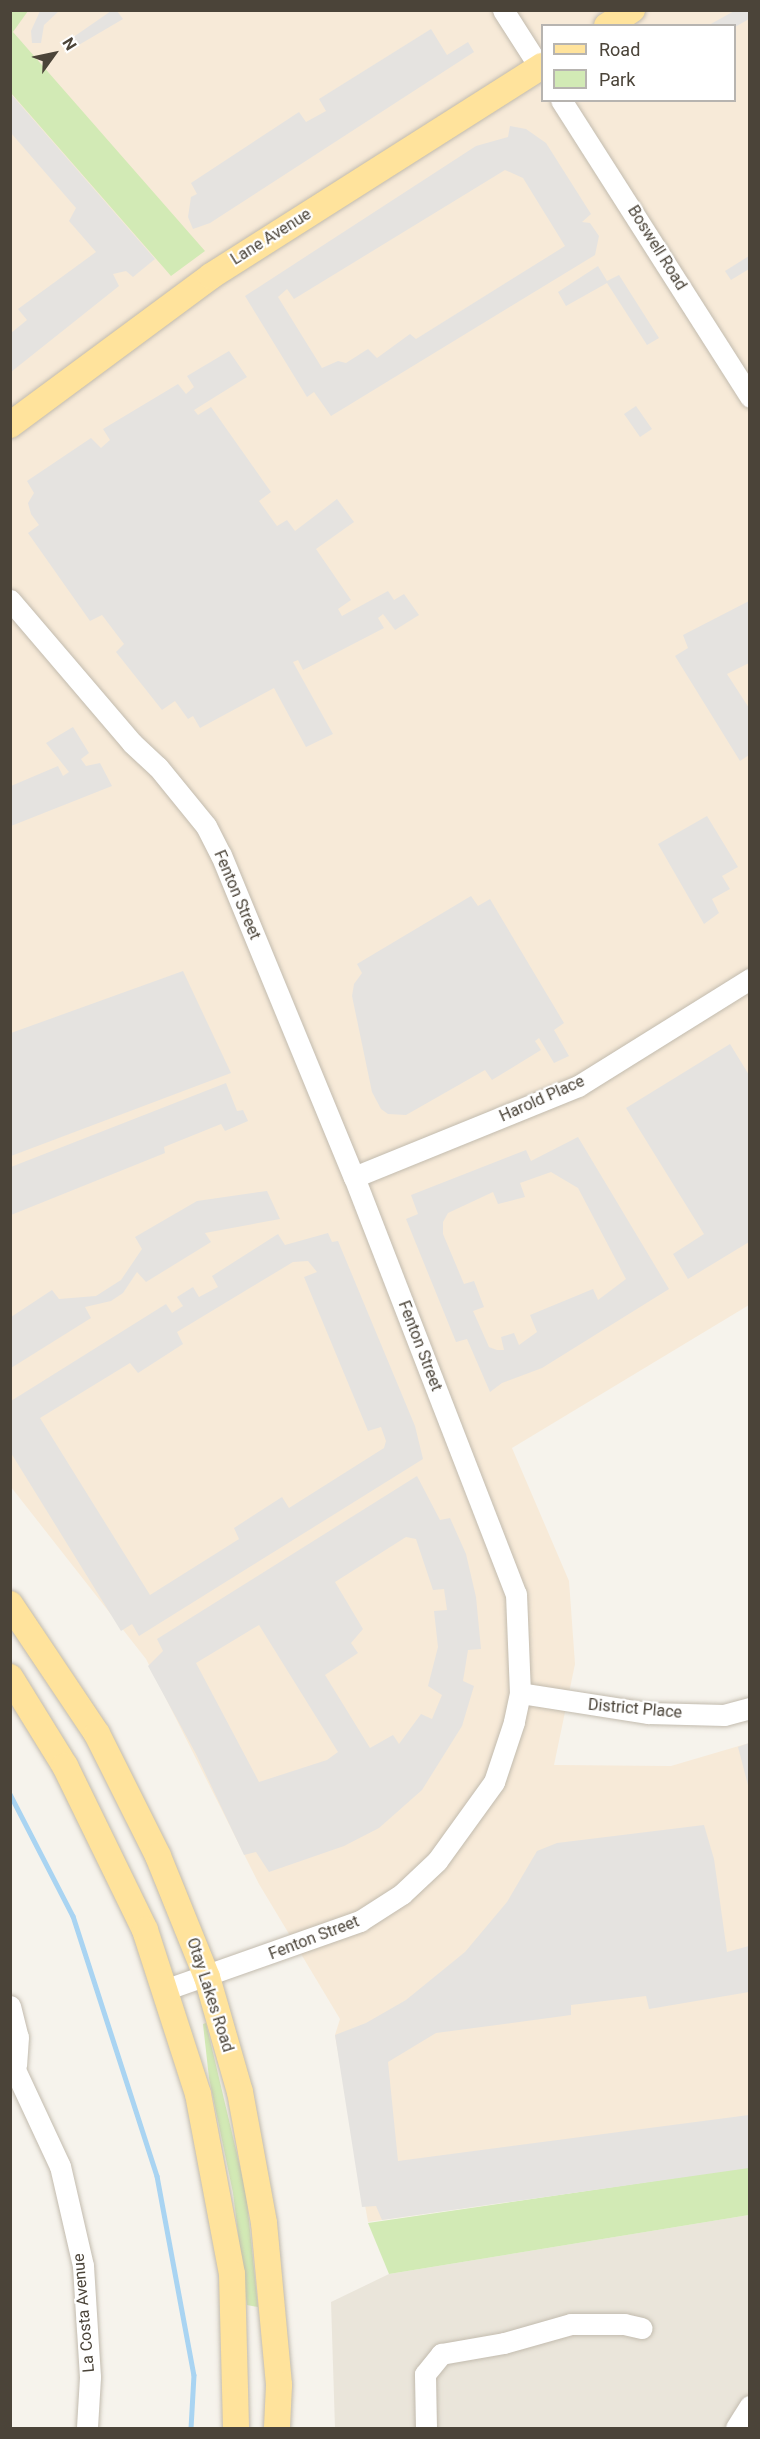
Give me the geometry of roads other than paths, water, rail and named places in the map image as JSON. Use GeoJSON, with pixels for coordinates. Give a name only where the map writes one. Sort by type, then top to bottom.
{"type":"FeatureCollection","features":[{"type":"Feature","properties":{"kind":"main road"},"geometry":{"type":"LineString","coordinates":[[610,24],[632,10]]}},
{"type":"Feature","properties":{"kind":"main road","name":"Lane Avenue"},"geometry":{"type":"LineString","coordinates":[[10,425],[211,276],[541,69]]}},
{"type":"Feature","properties":{"kind":"main road","name":"Otay Lakes Road"},"geometry":{"type":"LineString","coordinates":[[10,1604],[97,1734],[158,1856],[207,1977],[240,2092],[264,2223],[279,2385],[277,2428]]}},
{"type":"Feature","properties":{"kind":"main road"},"geometry":{"type":"LineString","coordinates":[[10,1677],[70,1776],[145,1930],[198,2094],[232,2274],[236,2428]]}},
{"type":"Feature","properties":{"kind":"street"},"geometry":{"type":"LineString","coordinates":[[503,10],[541,67]]}},
{"type":"Feature","properties":{"kind":"street","name":"Boswell Road"},"geometry":{"type":"LineString","coordinates":[[562,102],[750,397]]}},
{"type":"Feature","properties":{"kind":"street","name":"Fenton Street"},"geometry":{"type":"LineString","coordinates":[[10,600],[206,826],[221,855],[354,1177],[516,1594],[520,1693],[514,1722],[494,1782],[451,1844],[420,1878],[382,1908],[345,1928],[164,1990]]}},
{"type":"Feature","properties":{"kind":"street","name":"Harold Place"},"geometry":{"type":"LineString","coordinates":[[354,1177],[578,1086],[750,979]]}},
{"type":"Feature","properties":{"kind":"street","name":"District Place"},"geometry":{"type":"LineString","coordinates":[[520,1693],[648,1713],[724,1715],[750,1708]]}},
{"type":"Feature","properties":{"kind":"street","name":"La Costa Avenue"},"geometry":{"type":"LineString","coordinates":[[10,2006],[18,2037],[13,2062],[60,2166],[83,2266],[90,2377],[87,2428]]}},
{"type":"Feature","properties":{"kind":"street"},"geometry":{"type":"LineString","coordinates":[[426,2428],[425,2374],[441,2354],[504,2343],[572,2324],[624,2324],[642,2328]]}},
{"type":"Feature","properties":{"kind":"street"},"geometry":{"type":"LineString","coordinates":[[736,2428],[750,2406]]}},
{"type":"Feature","properties":{"kind":"waterway"},"geometry":{"type":"LineString","coordinates":[[10,1794],[73,1916],[157,2176],[194,2375],[191,2428]]}}]}
